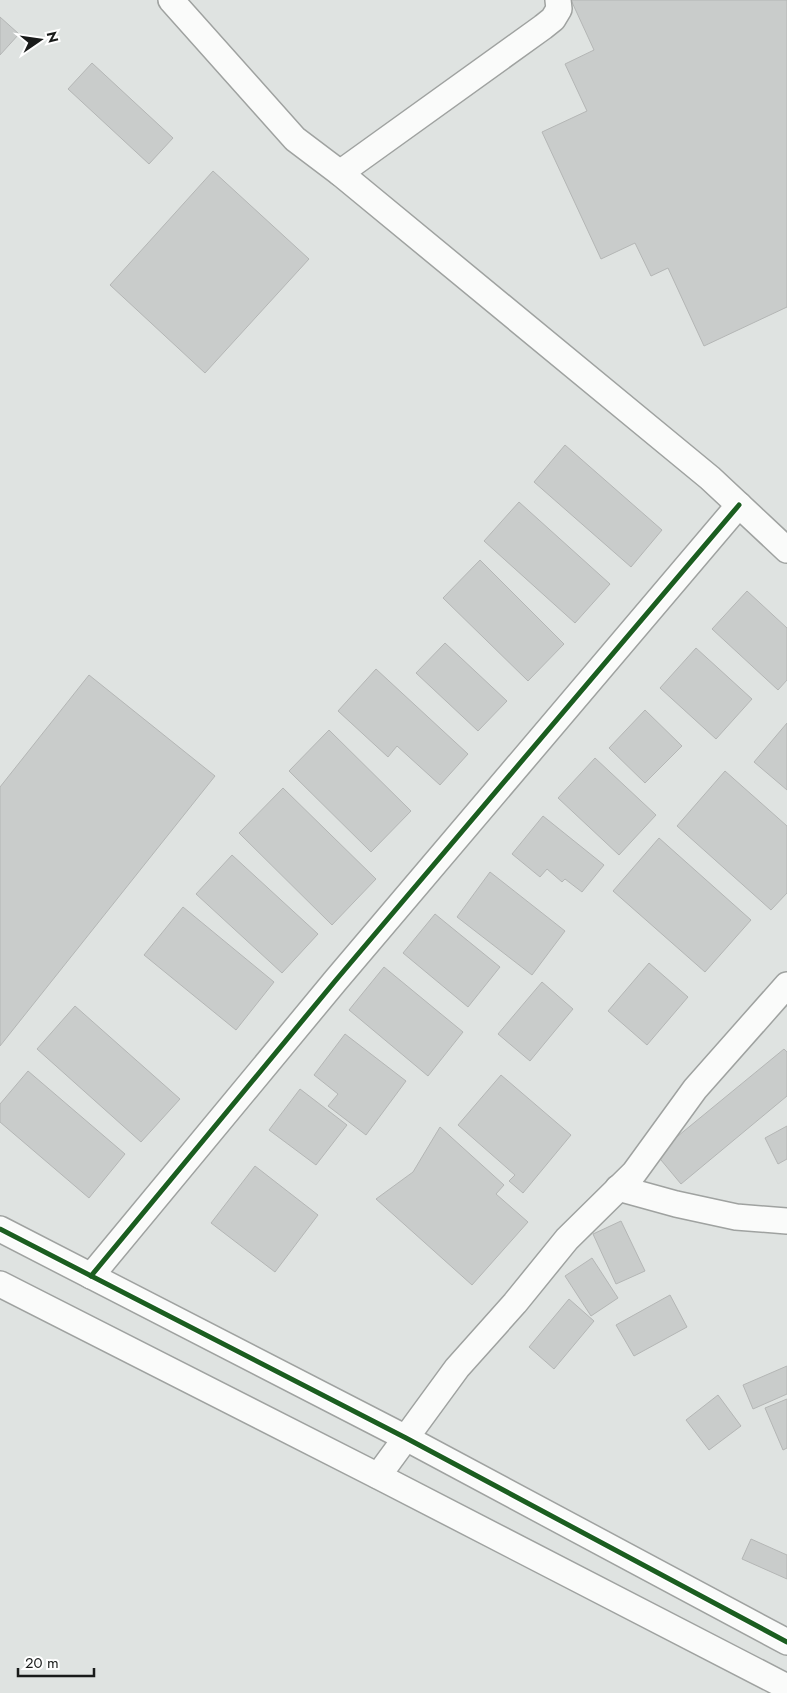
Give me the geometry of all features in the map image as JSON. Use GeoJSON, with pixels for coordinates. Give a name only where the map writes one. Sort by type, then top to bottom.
{"type":"FeatureCollection","features":[{"type":"Feature","properties":{"kind":"street"},"geometry":{"type":"LineString","coordinates":[[171,0],[295,139],[340,173],[703,472],[787,550]]}},
{"type":"Feature","properties":{"kind":"street"},"geometry":{"type":"LineString","coordinates":[[340,173],[548,23],[560,9],[558,0]]}},
{"type":"Feature","properties":{"kind":"street"},"geometry":{"type":"LineString","coordinates":[[91,1276],[336,980],[739,505]]}},
{"type":"Feature","properties":{"kind":"street"},"geometry":{"type":"LineString","coordinates":[[378,1476],[457,1368],[567,1239],[634,1173],[696,1089],[787,985]]}},
{"type":"Feature","properties":{"kind":"street"},"geometry":{"type":"LineString","coordinates":[[618,1188],[736,1218],[787,1221]]}},
{"type":"Feature","properties":{"kind":"street"},"geometry":{"type":"LineString","coordinates":[[0,1229],[406,1438],[787,1642]]}},
{"type":"Feature","properties":{"kind":"street"},"geometry":{"type":"LineString","coordinates":[[0,1284],[787,1687]]}},
{"type":"Feature","properties":{"kind":"building"},"geometry":{"type":"Polygon","coordinates":[[[571,0],[787,0],[787,307],[704,346],[668,268],[651,276],[635,243],[601,259],[542,132],[587,111],[565,64],[594,50],[571,0]]]}},
{"type":"Feature","properties":{"kind":"building"},"geometry":{"type":"Polygon","coordinates":[[[0,17],[19,34],[0,55],[0,17]]]}},
{"type":"Feature","properties":{"kind":"building"},"geometry":{"type":"Polygon","coordinates":[[[92,63],[173,138],[149,164],[68,89],[92,63]]]}},
{"type":"Feature","properties":{"kind":"building"},"geometry":{"type":"Polygon","coordinates":[[[213,171],[309,259],[205,373],[110,285],[213,171]]]}},
{"type":"Feature","properties":{"kind":"building"},"geometry":{"type":"Polygon","coordinates":[[[565,445],[662,530],[631,567],[534,482],[565,445]]]}},
{"type":"Feature","properties":{"kind":"building"},"geometry":{"type":"Polygon","coordinates":[[[519,502],[610,584],[575,623],[484,541],[519,502]]]}},
{"type":"Feature","properties":{"kind":"building"},"geometry":{"type":"Polygon","coordinates":[[[480,560],[564,644],[528,681],[443,598],[480,560]]]}},
{"type":"Feature","properties":{"kind":"building"},"geometry":{"type":"Polygon","coordinates":[[[747,591],[787,628],[787,680],[778,690],[712,629],[747,591]]]}},
{"type":"Feature","properties":{"kind":"building"},"geometry":{"type":"Polygon","coordinates":[[[445,643],[507,701],[478,731],[416,673],[445,643]]]}},
{"type":"Feature","properties":{"kind":"building"},"geometry":{"type":"Polygon","coordinates":[[[696,648],[752,699],[716,739],[660,688],[696,648]]]}},
{"type":"Feature","properties":{"kind":"building"},"geometry":{"type":"Polygon","coordinates":[[[376,669],[468,754],[440,785],[397,746],[388,757],[338,711],[376,669]]]}},
{"type":"Feature","properties":{"kind":"building"},"geometry":{"type":"Polygon","coordinates":[[[89,675],[215,776],[0,1046],[0,787],[89,675]]]}},
{"type":"Feature","properties":{"kind":"building"},"geometry":{"type":"Polygon","coordinates":[[[645,710],[682,746],[645,783],[609,748],[645,710]]]}},
{"type":"Feature","properties":{"kind":"building"},"geometry":{"type":"Polygon","coordinates":[[[787,723],[787,790],[754,762],[787,723]]]}},
{"type":"Feature","properties":{"kind":"building"},"geometry":{"type":"Polygon","coordinates":[[[329,730],[411,811],[371,852],[289,771],[329,730]]]}},
{"type":"Feature","properties":{"kind":"building"},"geometry":{"type":"Polygon","coordinates":[[[595,758],[656,815],[619,855],[558,798],[595,758]]]}},
{"type":"Feature","properties":{"kind":"building"},"geometry":{"type":"Polygon","coordinates":[[[725,771],[787,826],[787,893],[771,910],[677,826],[725,771]]]}},
{"type":"Feature","properties":{"kind":"building"},"geometry":{"type":"Polygon","coordinates":[[[283,788],[376,879],[332,925],[239,833],[283,788]]]}},
{"type":"Feature","properties":{"kind":"building"},"geometry":{"type":"Polygon","coordinates":[[[543,816],[604,865],[582,892],[565,879],[562,882],[547,869],[540,877],[512,854],[543,816]]]}},
{"type":"Feature","properties":{"kind":"building"},"geometry":{"type":"Polygon","coordinates":[[[659,838],[751,920],[705,972],[613,891],[659,838]]]}},
{"type":"Feature","properties":{"kind":"building"},"geometry":{"type":"Polygon","coordinates":[[[232,855],[318,934],[282,973],[196,894],[232,855]]]}},
{"type":"Feature","properties":{"kind":"building"},"geometry":{"type":"Polygon","coordinates":[[[490,872],[565,931],[532,975],[457,917],[490,872]]]}},
{"type":"Feature","properties":{"kind":"building"},"geometry":{"type":"Polygon","coordinates":[[[183,907],[274,982],[236,1030],[144,955],[183,907]]]}},
{"type":"Feature","properties":{"kind":"building"},"geometry":{"type":"Polygon","coordinates":[[[435,914],[500,967],[468,1007],[403,953],[435,914]]]}},
{"type":"Feature","properties":{"kind":"building"},"geometry":{"type":"Polygon","coordinates":[[[649,963],[688,997],[647,1045],[608,1011],[649,963]]]}},
{"type":"Feature","properties":{"kind":"building"},"geometry":{"type":"Polygon","coordinates":[[[384,967],[463,1032],[428,1076],[349,1010],[384,967]]]}},
{"type":"Feature","properties":{"kind":"building"},"geometry":{"type":"Polygon","coordinates":[[[542,982],[573,1009],[530,1061],[498,1034],[542,982]]]}},
{"type":"Feature","properties":{"kind":"building"},"geometry":{"type":"Polygon","coordinates":[[[75,1006],[180,1099],[141,1142],[37,1049],[75,1006]]]}},
{"type":"Feature","properties":{"kind":"building"},"geometry":{"type":"Polygon","coordinates":[[[345,1034],[406,1081],[366,1135],[328,1106],[338,1094],[314,1075],[345,1034]]]}},
{"type":"Feature","properties":{"kind":"building"},"geometry":{"type":"Polygon","coordinates":[[[784,1049],[787,1052],[787,1096],[681,1184],[656,1154],[784,1049]]]}},
{"type":"Feature","properties":{"kind":"building"},"geometry":{"type":"Polygon","coordinates":[[[28,1071],[125,1154],[89,1198],[0,1122],[0,1104],[28,1071]]]}},
{"type":"Feature","properties":{"kind":"building"},"geometry":{"type":"Polygon","coordinates":[[[501,1075],[571,1135],[523,1193],[509,1181],[515,1175],[458,1125],[501,1075]]]}},
{"type":"Feature","properties":{"kind":"building"},"geometry":{"type":"Polygon","coordinates":[[[300,1089],[347,1125],[316,1165],[269,1130],[300,1089]]]}},
{"type":"Feature","properties":{"kind":"building"},"geometry":{"type":"Polygon","coordinates":[[[787,1126],[787,1159],[778,1164],[765,1138],[787,1126]]]}},
{"type":"Feature","properties":{"kind":"building"},"geometry":{"type":"Polygon","coordinates":[[[440,1127],[504,1185],[496,1194],[528,1222],[472,1285],[376,1199],[413,1172],[440,1127]]]}},
{"type":"Feature","properties":{"kind":"building"},"geometry":{"type":"Polygon","coordinates":[[[255,1166],[318,1215],[275,1272],[211,1223],[255,1166]]]}},
{"type":"Feature","properties":{"kind":"building"},"geometry":{"type":"Polygon","coordinates":[[[621,1221],[645,1271],[616,1284],[593,1234],[621,1221]]]}},
{"type":"Feature","properties":{"kind":"building"},"geometry":{"type":"Polygon","coordinates":[[[592,1258],[618,1298],[591,1316],[565,1276],[592,1258]]]}},
{"type":"Feature","properties":{"kind":"building"},"geometry":{"type":"Polygon","coordinates":[[[670,1295],[687,1327],[634,1356],[616,1325],[670,1295]]]}},
{"type":"Feature","properties":{"kind":"building"},"geometry":{"type":"Polygon","coordinates":[[[569,1299],[594,1321],[554,1369],[529,1347],[569,1299]]]}},
{"type":"Feature","properties":{"kind":"building"},"geometry":{"type":"Polygon","coordinates":[[[787,1366],[787,1394],[753,1409],[743,1385],[787,1366]]]}},
{"type":"Feature","properties":{"kind":"building"},"geometry":{"type":"Polygon","coordinates":[[[718,1395],[741,1426],[709,1450],[686,1420],[718,1395]]]}},
{"type":"Feature","properties":{"kind":"building"},"geometry":{"type":"Polygon","coordinates":[[[787,1399],[787,1448],[783,1450],[765,1408],[787,1399]]]}},
{"type":"Feature","properties":{"kind":"building"},"geometry":{"type":"Polygon","coordinates":[[[751,1539],[787,1555],[787,1579],[742,1559],[751,1539]]]}},
{"type":"Feature","properties":{"kind":"cycle path"},"geometry":{"type":"LineString","coordinates":[[91,1276],[336,980],[739,505]]}},
{"type":"Feature","properties":{"kind":"cycle path"},"geometry":{"type":"LineString","coordinates":[[0,1229],[406,1438],[787,1642]]}}]}
